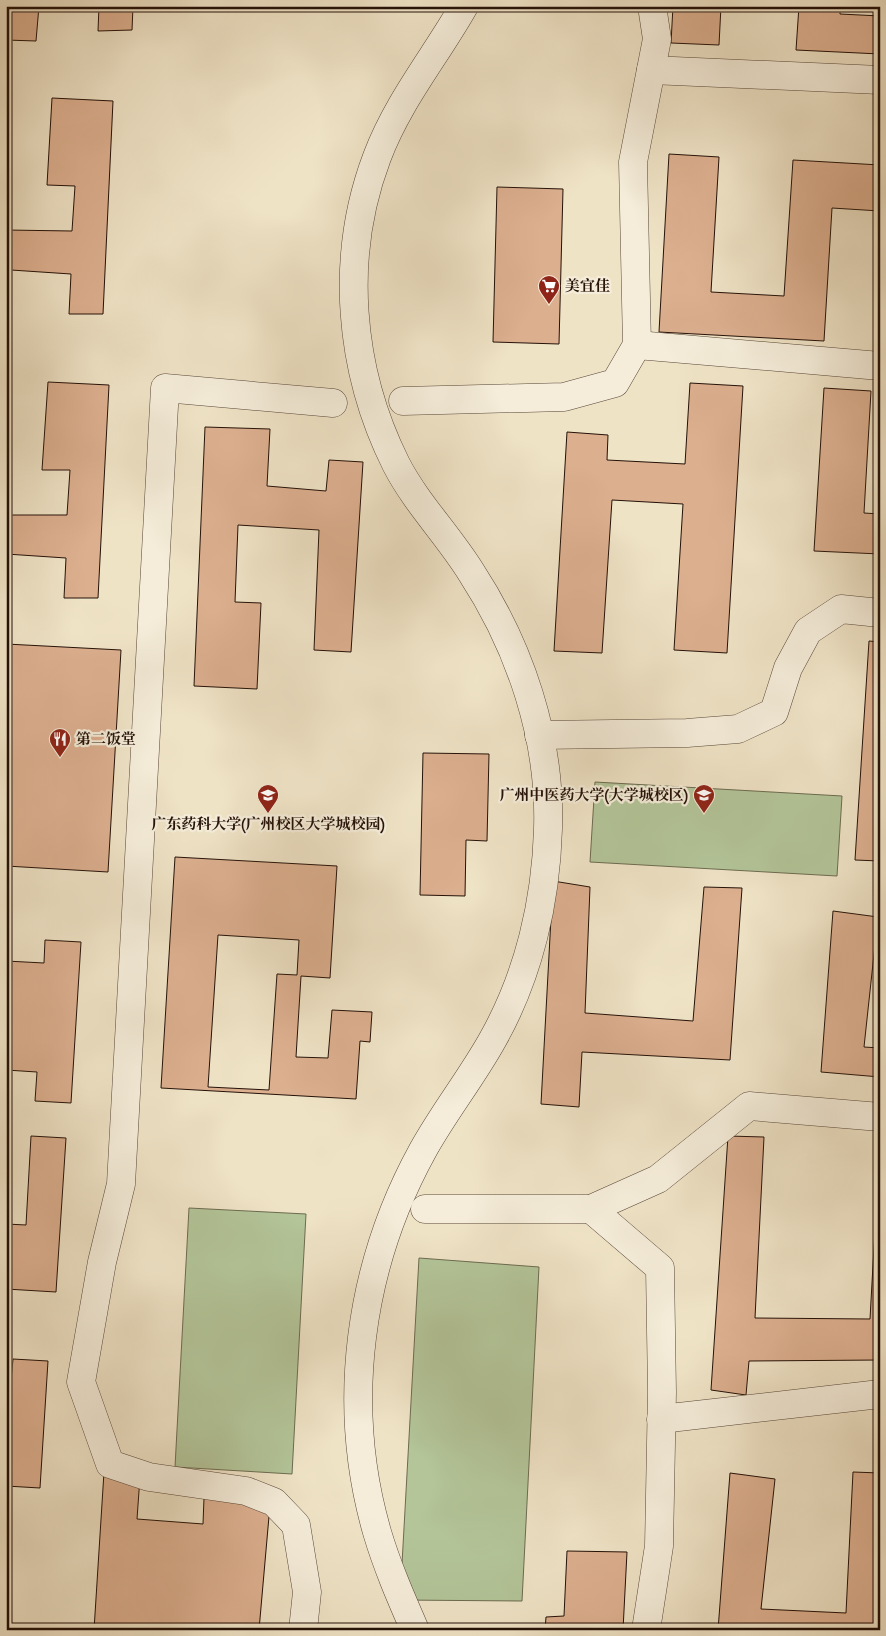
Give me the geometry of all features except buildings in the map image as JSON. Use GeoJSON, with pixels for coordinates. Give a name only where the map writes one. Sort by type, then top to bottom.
{"type":"FeatureCollection","features":[{"type":"Feature","properties":{"kind":"lane"},"geometry":{"type":"LineString","coordinates":[[416,1630],[386,1560],[377,1531],[366,1480],[358,1422],[358,1385],[364,1318],[381,1245],[404,1184],[426,1145],[495,1036],[512,1002],[536,928],[546,857],[548,825],[546,788],[539,735],[527,688],[506,632],[470,570],[411,489],[394,459],[374,411],[359,356],[355,325],[354,267],[357,238],[374,163],[388,127],[409,90],[464,6]]}},
{"type":"Feature","properties":{"kind":"lane"},"geometry":{"type":"LineString","coordinates":[[403,401],[564,397],[615,383],[638,346],[633,162],[657,39],[652,6]]}},
{"type":"Feature","properties":{"kind":"lane"},"geometry":{"type":"LineString","coordinates":[[651,70],[880,80]]}},
{"type":"Feature","properties":{"kind":"lane"},"geometry":{"type":"LineString","coordinates":[[638,346],[880,366]]}},
{"type":"Feature","properties":{"kind":"lane"},"geometry":{"type":"LineString","coordinates":[[303,1630],[307,1592],[296,1525],[274,1502],[246,1491],[149,1477],[110,1464],[81,1382],[102,1262],[121,1184],[165,388],[333,403]]}},
{"type":"Feature","properties":{"kind":"lane"},"geometry":{"type":"LineString","coordinates":[[539,735],[686,733],[738,729],[774,712],[788,668],[808,631],[841,609],[880,613]]}},
{"type":"Feature","properties":{"kind":"lane"},"geometry":{"type":"LineString","coordinates":[[424,1209],[591,1209],[658,1179],[749,1106],[880,1117]]}},
{"type":"Feature","properties":{"kind":"lane"},"geometry":{"type":"LineString","coordinates":[[591,1209],[660,1268],[661,1419],[659,1546],[646,1630]]}},
{"type":"Feature","properties":{"kind":"lane"},"geometry":{"type":"LineString","coordinates":[[661,1419],[880,1394]]}},
{"type":"Feature","properties":{"kind":"green space"},"geometry":{"type":"Polygon","coordinates":[[[595,782],[842,796],[837,876],[590,862],[595,782]]]}},
{"type":"Feature","properties":{"kind":"green space"},"geometry":{"type":"Polygon","coordinates":[[[189,1208],[306,1214],[292,1474],[175,1467],[189,1208]]]}},
{"type":"Feature","properties":{"kind":"green space"},"geometry":{"type":"Polygon","coordinates":[[[419,1258],[539,1267],[522,1601],[400,1600],[419,1258]]]}},
{"type":"Feature","properties":{"kind":"place","name":"美宜佳"},"geometry":{"type":"Point","coordinates":[549,305]}},
{"type":"Feature","properties":{"kind":"place","name":"第二饭堂"},"geometry":{"type":"Point","coordinates":[60,758]}},
{"type":"Feature","properties":{"kind":"place","name":"广东药科大学(广州校区大学城校园)"},"geometry":{"type":"Point","coordinates":[268,814]}},
{"type":"Feature","properties":{"kind":"place","name":"广州中医药大学(大学城校区)"},"geometry":{"type":"Point","coordinates":[704,814]}}]}
